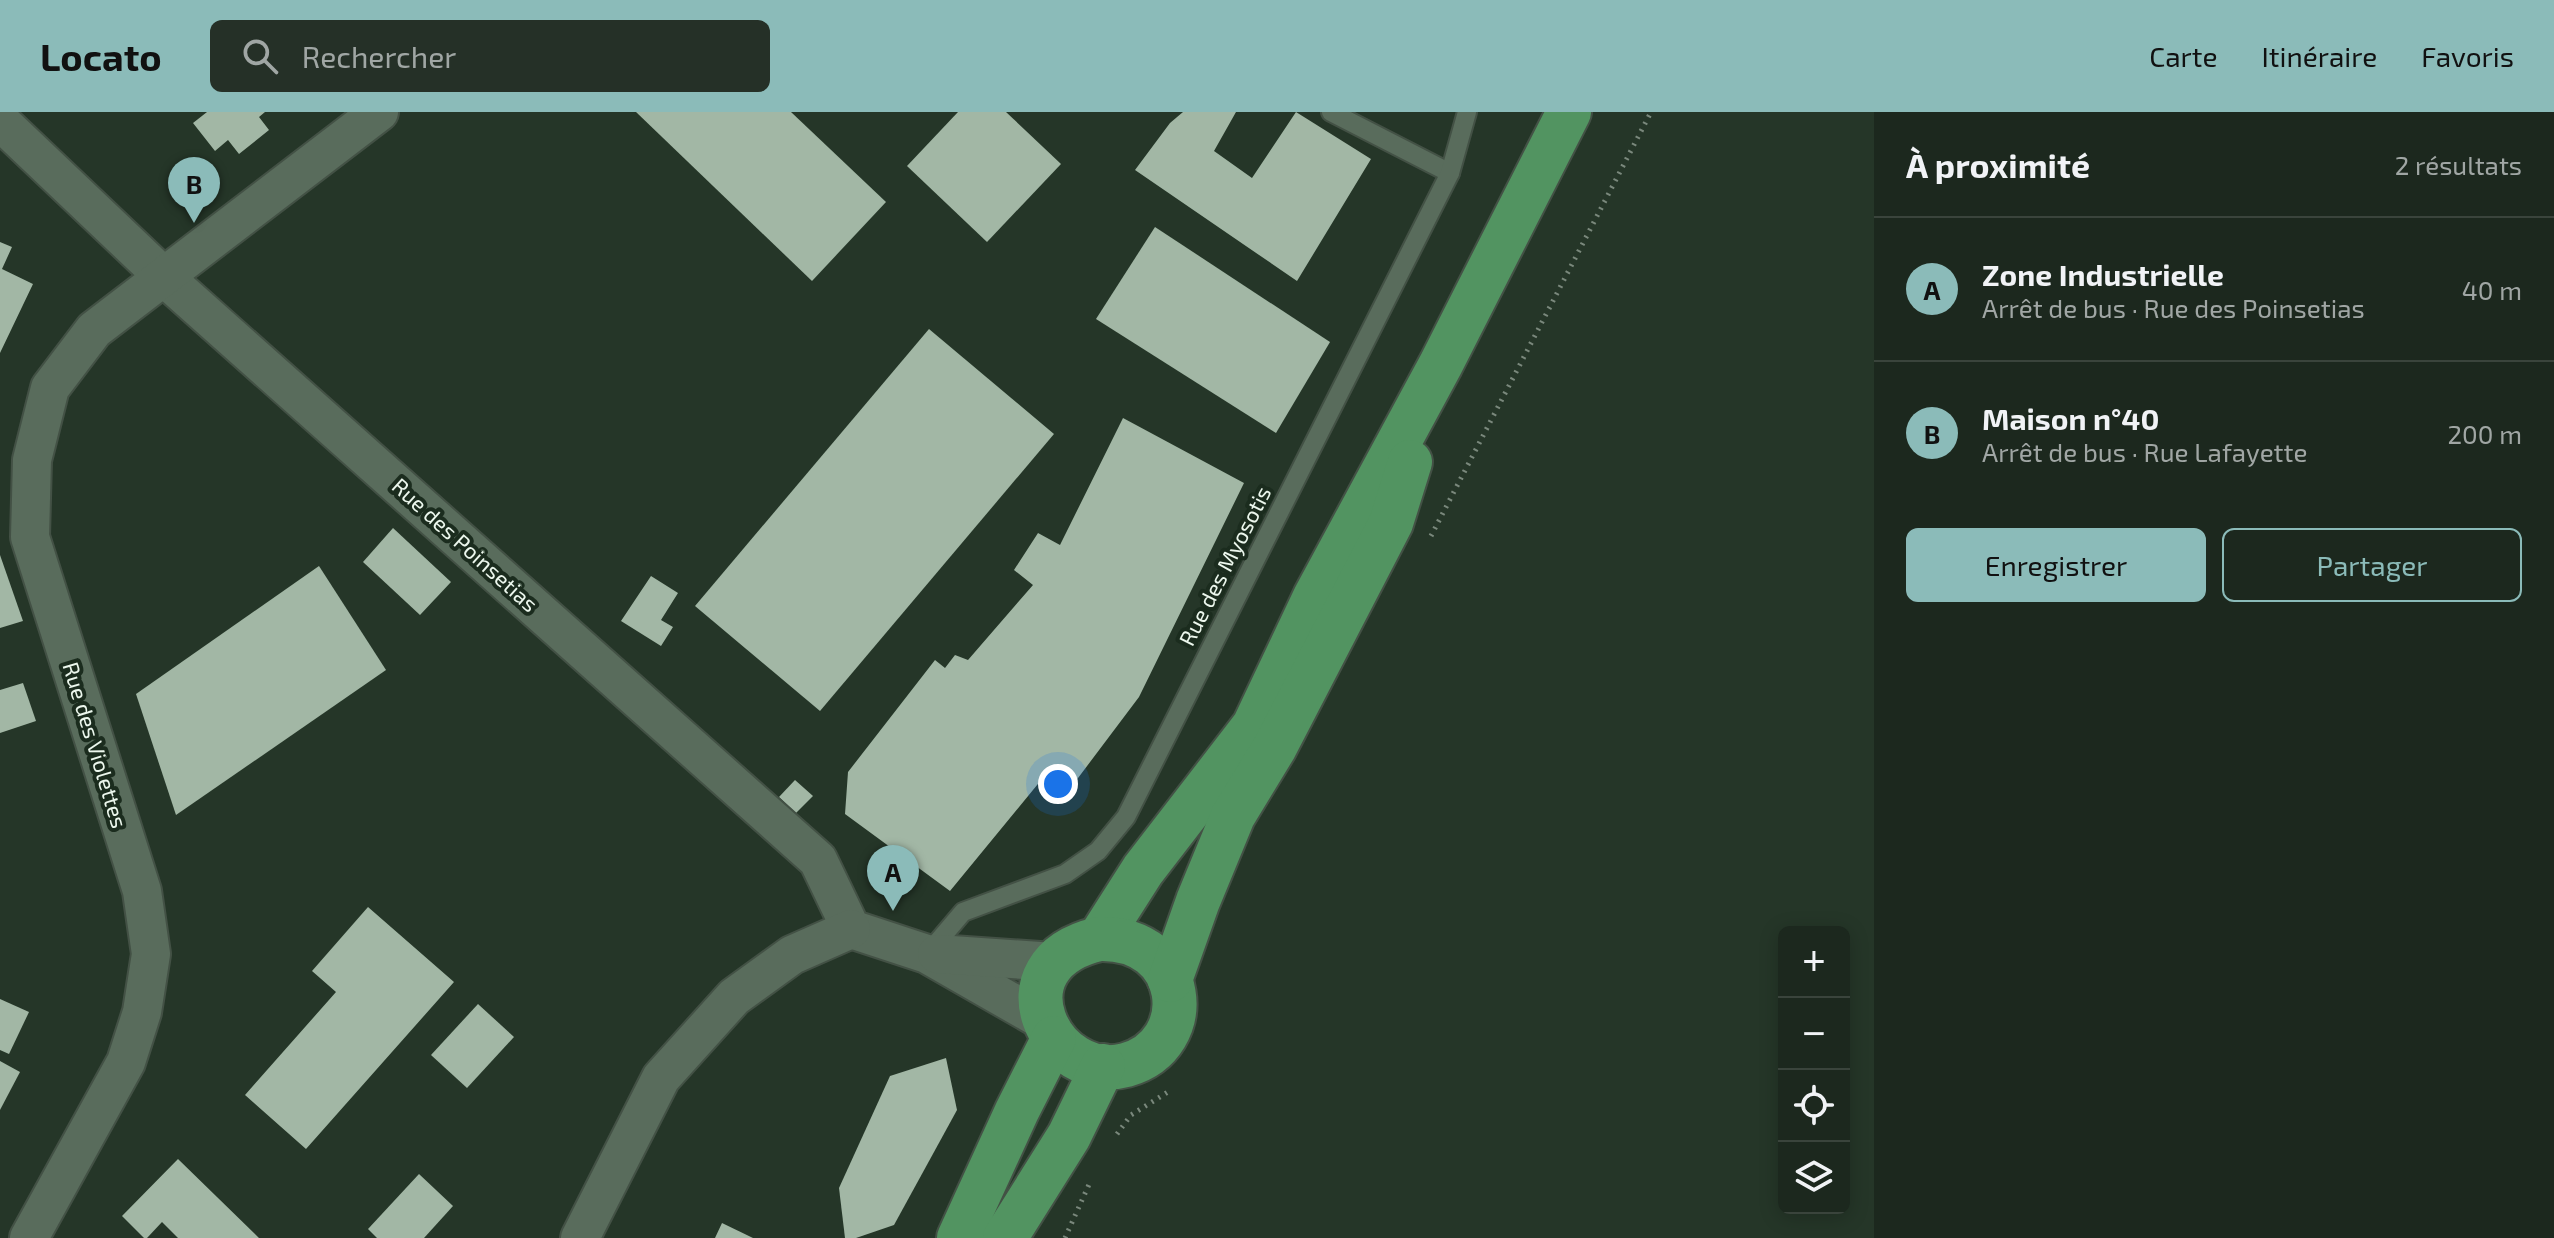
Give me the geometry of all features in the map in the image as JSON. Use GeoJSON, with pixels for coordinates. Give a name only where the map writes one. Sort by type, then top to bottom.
{"type":"FeatureCollection","features":[{"type":"Feature","properties":{"kind":"main road"},"geometry":{"type":"LineString","coordinates":[[1099,939],[1143,870],[1254,726],[1315,597],[1441,364],[1569,112]]}},
{"type":"Feature","properties":{"kind":"main road"},"geometry":{"type":"LineString","coordinates":[[1170,980],[1233,816],[1275,747],[1391,523],[1441,364]]}},
{"type":"Feature","properties":{"kind":"main road"},"geometry":{"type":"LineString","coordinates":[[1099,939],[1134,943],[1150,952],[1170,980],[1175,1001],[1171,1023],[1161,1042],[1145,1057],[1125,1065],[1103,1066],[1075,1057],[1049,1029],[1040,1002],[1043,982],[1054,962],[1081,943],[1099,939]]}},
{"type":"Feature","properties":{"kind":"main road"},"geometry":{"type":"LineString","coordinates":[[980,1226],[1049,1029]]}},
{"type":"Feature","properties":{"kind":"main road"},"geometry":{"type":"LineString","coordinates":[[980,1226],[1069,1136],[1103,1066]]}},
{"type":"Feature","properties":{"kind":"street","name":"Rue des Violettes"},"geometry":{"type":"LineString","coordinates":[[29,1238],[126,1062],[142,1012],[151,954],[142,891],[30,537],[32,460],[50,388],[94,330],[379,112]]}},
{"type":"Feature","properties":{"kind":"street","name":"Rue des Poinsetias"},"geometry":{"type":"LineString","coordinates":[[0,121],[164,277],[818,860],[851,929]]}},
{"type":"Feature","properties":{"kind":"street"},"geometry":{"type":"LineString","coordinates":[[580,1238],[661,1078],[734,997],[792,955],[851,929],[927,954],[1049,1029]]}},
{"type":"Feature","properties":{"kind":"street"},"geometry":{"type":"LineString","coordinates":[[927,954],[983,955],[1054,962]]}},
{"type":"Feature","properties":{"kind":"street"},"geometry":{"type":"LineString","coordinates":[[0,1230],[16,1238]]}},
{"type":"Feature","properties":{"kind":"lane"},"geometry":{"type":"LineString","coordinates":[[1331,112],[1450,173]]}},
{"type":"Feature","properties":{"kind":"lane","name":"Rue des Myosotis"},"geometry":{"type":"LineString","coordinates":[[927,954],[963,912],[1065,874],[1098,851],[1126,817],[1450,173],[1467,112]]}},
{"type":"Feature","properties":{"kind":"lane"},"geometry":{"type":"LineString","coordinates":[[1233,816],[1254,726]]}},
{"type":"Feature","properties":{"kind":"path"},"geometry":{"type":"LineString","coordinates":[[1427,543],[1651,112]]}},
{"type":"Feature","properties":{"kind":"path"},"geometry":{"type":"LineString","coordinates":[[1114,1138],[1131,1115],[1172,1089]]}},
{"type":"Feature","properties":{"kind":"path"},"geometry":{"type":"LineString","coordinates":[[1065,1238],[1094,1175]]}},
{"type":"Feature","properties":{"kind":"building"},"geometry":{"type":"Polygon","coordinates":[[[207,112],[265,112],[259,117],[269,130],[239,154],[228,140],[215,151],[193,123],[207,112]]]}},
{"type":"Feature","properties":{"kind":"building"},"geometry":{"type":"Polygon","coordinates":[[[636,112],[791,112],[886,202],[812,281],[636,112]]]}},
{"type":"Feature","properties":{"kind":"building"},"geometry":{"type":"Polygon","coordinates":[[[958,112],[1006,112],[1061,164],[987,242],[907,166],[958,112]]]}},
{"type":"Feature","properties":{"kind":"building"},"geometry":{"type":"Polygon","coordinates":[[[1183,112],[1236,112],[1214,151],[1252,178],[1296,112],[1371,159],[1297,281],[1135,170],[1170,123],[1183,112]]]}},
{"type":"Feature","properties":{"kind":"building"},"geometry":{"type":"Polygon","coordinates":[[[1155,227],[1330,342],[1276,433],[1096,319],[1155,227]]]}},
{"type":"Feature","properties":{"kind":"building"},"geometry":{"type":"Polygon","coordinates":[[[0,242],[12,247],[2,269],[33,284],[0,353],[0,242]]]}},
{"type":"Feature","properties":{"kind":"building"},"geometry":{"type":"Polygon","coordinates":[[[929,329],[1054,434],[820,711],[695,606],[929,329]]]}},
{"type":"Feature","properties":{"kind":"building"},"geometry":{"type":"Polygon","coordinates":[[[1123,418],[1244,483],[1139,697],[1066,794],[1042,779],[950,891],[845,814],[848,772],[935,660],[945,668],[955,655],[968,660],[1033,585],[1014,570],[1038,533],[1060,545],[1123,418]]]}},
{"type":"Feature","properties":{"kind":"building"},"geometry":{"type":"Polygon","coordinates":[[[393,528],[451,582],[420,615],[363,562],[393,528]]]}},
{"type":"Feature","properties":{"kind":"building"},"geometry":{"type":"Polygon","coordinates":[[[0,555],[23,621],[0,628],[0,555]]]}},
{"type":"Feature","properties":{"kind":"building"},"geometry":{"type":"Polygon","coordinates":[[[319,566],[386,670],[176,815],[136,694],[319,566]]]}},
{"type":"Feature","properties":{"kind":"building"},"geometry":{"type":"Polygon","coordinates":[[[651,576],[678,593],[661,620],[673,627],[661,646],[621,621],[651,576]]]}},
{"type":"Feature","properties":{"kind":"building"},"geometry":{"type":"Polygon","coordinates":[[[23,683],[36,721],[0,733],[0,690],[23,683]]]}},
{"type":"Feature","properties":{"kind":"building"},"geometry":{"type":"Polygon","coordinates":[[[795,780],[813,796],[796,813],[779,797],[795,780]]]}},
{"type":"Feature","properties":{"kind":"building"},"geometry":{"type":"Polygon","coordinates":[[[368,907],[454,982],[306,1149],[245,1095],[336,992],[312,971],[368,907]]]}},
{"type":"Feature","properties":{"kind":"building"},"geometry":{"type":"Polygon","coordinates":[[[0,999],[29,1012],[9,1054],[0,1050],[0,999]]]}},
{"type":"Feature","properties":{"kind":"building"},"geometry":{"type":"Polygon","coordinates":[[[478,1004],[514,1037],[467,1088],[431,1055],[478,1004]]]}},
{"type":"Feature","properties":{"kind":"building"},"geometry":{"type":"Polygon","coordinates":[[[946,1058],[957,1110],[894,1225],[856,1238],[845,1238],[839,1188],[890,1076],[946,1058]]]}},
{"type":"Feature","properties":{"kind":"building"},"geometry":{"type":"Polygon","coordinates":[[[0,1061],[20,1072],[0,1110],[0,1061]]]}},
{"type":"Feature","properties":{"kind":"building"},"geometry":{"type":"Polygon","coordinates":[[[178,1159],[259,1238],[178,1238],[162,1222],[144,1238],[122,1216],[178,1159]]]}},
{"type":"Feature","properties":{"kind":"building"},"geometry":{"type":"Polygon","coordinates":[[[419,1174],[453,1206],[424,1238],[377,1238],[368,1229],[419,1174]]]}},
{"type":"Feature","properties":{"kind":"building"},"geometry":{"type":"Polygon","coordinates":[[[722,1223],[753,1238],[715,1238],[722,1223]]]}},
{"type":"Feature","properties":{"kind":"place","name":"Maison n°40"},"geometry":{"type":"Point","coordinates":[194,223]}},
{"type":"Feature","properties":{"kind":"place","name":"Zone Industrielle"},"geometry":{"type":"Point","coordinates":[893,911]}}]}
